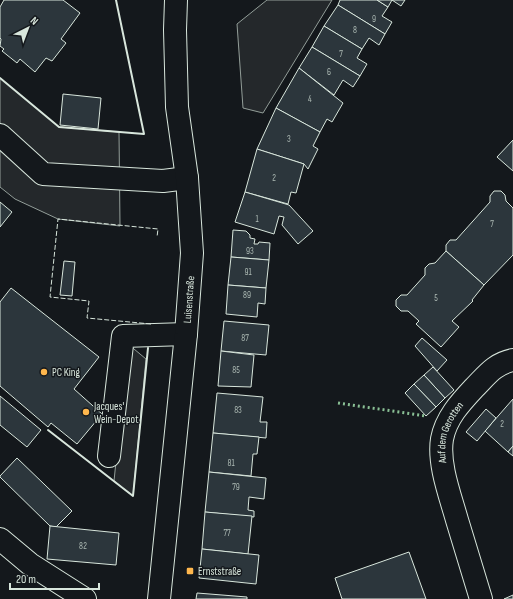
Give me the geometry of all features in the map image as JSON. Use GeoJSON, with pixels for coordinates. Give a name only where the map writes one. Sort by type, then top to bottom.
{"type":"FeatureCollection","features":[{"type":"Feature","properties":{"kind":"main road","name":"Luisenstraße"},"geometry":{"type":"LineString","coordinates":[[159,599],[186,334],[192,253],[187,178],[177,107],[175,30],[176,0]]}},
{"type":"Feature","properties":{"kind":"main road"},"geometry":{"type":"LineString","coordinates":[[0,135],[43,174],[163,181],[187,178]]}},
{"type":"Feature","properties":{"kind":"main road"},"geometry":{"type":"LineString","coordinates":[[108,456],[122,336],[186,334]]}},
{"type":"Feature","properties":{"kind":"main road","name":"Auf dem Gerotten"},"geometry":{"type":"LineString","coordinates":[[481,599],[442,463],[442,439],[448,421],[457,405],[493,368],[502,363],[513,360]]}},
{"type":"Feature","properties":{"kind":"main road"},"geometry":{"type":"LineString","coordinates":[[0,539],[30,564],[85,599]]}},
{"type":"Feature","properties":{"kind":"shaded area"},"geometry":{"type":"Polygon","coordinates":[[[267,0],[332,0],[263,113],[243,108],[237,24],[267,0]]]}},
{"type":"Feature","properties":{"kind":"shaded area"},"geometry":{"type":"Polygon","coordinates":[[[0,78],[59,127],[119,132],[120,226],[58,219],[15,199],[0,187],[0,78]]]}},
{"type":"Feature","properties":{"kind":"shaded area"},"geometry":{"type":"Polygon","coordinates":[[[128,344],[146,359],[133,496],[114,481],[128,344]]]}},
{"type":"Feature","properties":{"kind":"building"},"geometry":{"type":"Polygon","coordinates":[[[4,0],[63,0],[80,13],[61,39],[66,43],[52,61],[46,58],[35,72],[20,59],[17,63],[2,51],[4,49],[0,46],[0,7],[4,0]]]}},
{"type":"Feature","properties":{"kind":"building"},"geometry":{"type":"Polygon","coordinates":[[[340,0],[377,0],[388,7],[382,16],[392,22],[385,34],[338,5],[340,0]]]}},
{"type":"Feature","properties":{"kind":"building"},"geometry":{"type":"Polygon","coordinates":[[[377,0],[392,0],[388,7],[377,0]]]}},
{"type":"Feature","properties":{"kind":"building"},"geometry":{"type":"Polygon","coordinates":[[[392,0],[405,0],[401,6],[392,0]]]}},
{"type":"Feature","properties":{"kind":"building"},"geometry":{"type":"Polygon","coordinates":[[[338,5],[385,34],[379,45],[369,38],[362,49],[324,26],[338,5]]]}},
{"type":"Feature","properties":{"kind":"building"},"geometry":{"type":"Polygon","coordinates":[[[324,26],[362,49],[357,58],[367,64],[360,76],[312,47],[324,26]]]}},
{"type":"Feature","properties":{"kind":"building"},"geometry":{"type":"Polygon","coordinates":[[[312,47],[360,76],[353,87],[343,80],[334,95],[299,68],[312,47]]]}},
{"type":"Feature","properties":{"kind":"building"},"geometry":{"type":"Polygon","coordinates":[[[299,68],[343,103],[332,122],[327,119],[320,132],[276,108],[299,68]]]}},
{"type":"Feature","properties":{"kind":"building"},"geometry":{"type":"Polygon","coordinates":[[[63,94],[101,98],[98,129],[60,125],[63,94]]]}},
{"type":"Feature","properties":{"kind":"building"},"geometry":{"type":"Polygon","coordinates":[[[276,108],[320,132],[313,146],[318,149],[308,169],[304,164],[257,149],[276,108]]]}},
{"type":"Feature","properties":{"kind":"building"},"geometry":{"type":"Polygon","coordinates":[[[513,140],[513,171],[497,157],[513,140]]]}},
{"type":"Feature","properties":{"kind":"building"},"geometry":{"type":"Polygon","coordinates":[[[257,149],[304,164],[296,193],[291,192],[288,204],[245,192],[257,149]]]}},
{"type":"Feature","properties":{"kind":"building"},"geometry":{"type":"Polygon","coordinates":[[[494,191],[501,191],[505,195],[506,201],[513,208],[513,255],[484,285],[446,251],[446,245],[450,240],[456,240],[490,202],[490,196],[494,191]]]}},
{"type":"Feature","properties":{"kind":"building"},"geometry":{"type":"Polygon","coordinates":[[[245,192],[289,205],[313,231],[298,244],[282,225],[284,217],[279,216],[274,234],[235,222],[245,192]]]}},
{"type":"Feature","properties":{"kind":"building"},"geometry":{"type":"Polygon","coordinates":[[[0,202],[12,212],[0,227],[0,202]]]}},
{"type":"Feature","properties":{"kind":"building"},"geometry":{"type":"Polygon","coordinates":[[[233,230],[246,231],[250,235],[250,238],[255,239],[254,244],[258,244],[259,242],[270,243],[269,260],[231,257],[233,230]]]}},
{"type":"Feature","properties":{"kind":"building"},"geometry":{"type":"Polygon","coordinates":[[[446,251],[484,285],[472,300],[473,301],[452,321],[459,327],[441,347],[416,324],[419,321],[408,311],[401,311],[396,306],[396,300],[401,295],[407,295],[425,275],[425,268],[429,264],[435,263],[446,251]]]}},
{"type":"Feature","properties":{"kind":"building"},"geometry":{"type":"Polygon","coordinates":[[[231,257],[269,260],[266,288],[228,285],[231,257]]]}},
{"type":"Feature","properties":{"kind":"building"},"geometry":{"type":"Polygon","coordinates":[[[64,261],[75,262],[72,296],[60,295],[64,261]]]}},
{"type":"Feature","properties":{"kind":"building"},"geometry":{"type":"Polygon","coordinates":[[[228,285],[266,288],[265,304],[258,303],[257,317],[226,314],[228,285]]]}},
{"type":"Feature","properties":{"kind":"building","name":"PC King"},"geometry":{"type":"Polygon","coordinates":[[[11,288],[99,357],[74,389],[102,414],[77,444],[51,423],[48,427],[0,386],[0,302],[11,288]]]}},
{"type":"Feature","properties":{"kind":"building"},"geometry":{"type":"Polygon","coordinates":[[[224,321],[269,325],[266,355],[221,351],[224,321]]]}},
{"type":"Feature","properties":{"kind":"building"},"geometry":{"type":"Polygon","coordinates":[[[422,338],[447,360],[437,371],[415,346],[422,338]]]}},
{"type":"Feature","properties":{"kind":"building"},"geometry":{"type":"Polygon","coordinates":[[[221,351],[254,355],[251,387],[218,386],[221,351]]]}},
{"type":"Feature","properties":{"kind":"building"},"geometry":{"type":"Polygon","coordinates":[[[433,367],[454,390],[445,398],[424,375],[433,367]]]}},
{"type":"Feature","properties":{"kind":"building"},"geometry":{"type":"Polygon","coordinates":[[[424,375],[445,398],[436,407],[414,384],[424,375]]]}},
{"type":"Feature","properties":{"kind":"building"},"geometry":{"type":"Polygon","coordinates":[[[414,384],[436,407],[426,416],[405,393],[414,384]]]}},
{"type":"Feature","properties":{"kind":"building"},"geometry":{"type":"Polygon","coordinates":[[[217,393],[263,397],[260,422],[267,422],[266,438],[213,433],[217,393]]]}},
{"type":"Feature","properties":{"kind":"building"},"geometry":{"type":"Polygon","coordinates":[[[0,396],[41,430],[27,447],[0,425],[0,396]]]}},
{"type":"Feature","properties":{"kind":"building"},"geometry":{"type":"Polygon","coordinates":[[[513,399],[513,446],[508,452],[485,431],[513,399]]]}},
{"type":"Feature","properties":{"kind":"building"},"geometry":{"type":"Polygon","coordinates":[[[486,409],[496,418],[477,441],[466,432],[486,409]]]}},
{"type":"Feature","properties":{"kind":"building"},"geometry":{"type":"Polygon","coordinates":[[[213,433],[259,437],[257,454],[253,454],[251,476],[209,472],[213,433]]]}},
{"type":"Feature","properties":{"kind":"building"},"geometry":{"type":"Polygon","coordinates":[[[513,446],[513,456],[508,452],[513,446]]]}},
{"type":"Feature","properties":{"kind":"building"},"geometry":{"type":"Polygon","coordinates":[[[17,458],[72,511],[56,527],[50,526],[0,477],[17,458]]]}},
{"type":"Feature","properties":{"kind":"building"},"geometry":{"type":"Polygon","coordinates":[[[209,472],[266,478],[264,499],[249,497],[248,510],[254,511],[254,517],[205,512],[209,472]]]}},
{"type":"Feature","properties":{"kind":"building"},"geometry":{"type":"Polygon","coordinates":[[[205,512],[252,516],[248,554],[202,549],[205,512]]]}},
{"type":"Feature","properties":{"kind":"building"},"geometry":{"type":"Polygon","coordinates":[[[50,526],[119,533],[116,565],[47,559],[50,526]]]}},
{"type":"Feature","properties":{"kind":"building"},"geometry":{"type":"Polygon","coordinates":[[[202,549],[259,555],[256,584],[199,578],[202,549]]]}},
{"type":"Feature","properties":{"kind":"building"},"geometry":{"type":"Polygon","coordinates":[[[409,552],[426,599],[342,599],[335,578],[409,552]]]}},
{"type":"Feature","properties":{"kind":"building"},"geometry":{"type":"Polygon","coordinates":[[[197,593],[247,597],[247,599],[196,599],[197,593]]]}},
{"type":"Feature","properties":{"kind":"building"},"geometry":{"type":"Polygon","coordinates":[[[513,595],[513,599],[504,599],[513,595]]]}},
{"type":"Feature","properties":{"kind":"hedge"},"geometry":{"type":"LineString","coordinates":[[338,403],[426,416]]}},
{"type":"Feature","properties":{"kind":"fence"},"geometry":{"type":"LineString","coordinates":[[151,324],[87,318],[89,301],[50,297],[58,219],[158,229],[157,237]]}},
{"type":"Feature","properties":{"kind":"wall"},"geometry":{"type":"LineString","coordinates":[[0,78],[59,127],[144,134],[116,0]]}},
{"type":"Feature","properties":{"kind":"wall"},"geometry":{"type":"LineString","coordinates":[[48,430],[133,496],[148,348]]}},
{"type":"Feature","properties":{"kind":"place","name":"PC King"},"geometry":{"type":"Point","coordinates":[44,372]}},
{"type":"Feature","properties":{"kind":"place","name":"Jacques' Wein-Depot"},"geometry":{"type":"Point","coordinates":[86,412]}},
{"type":"Feature","properties":{"kind":"place","name":"Ernststraße"},"geometry":{"type":"Point","coordinates":[190,571]}}]}
